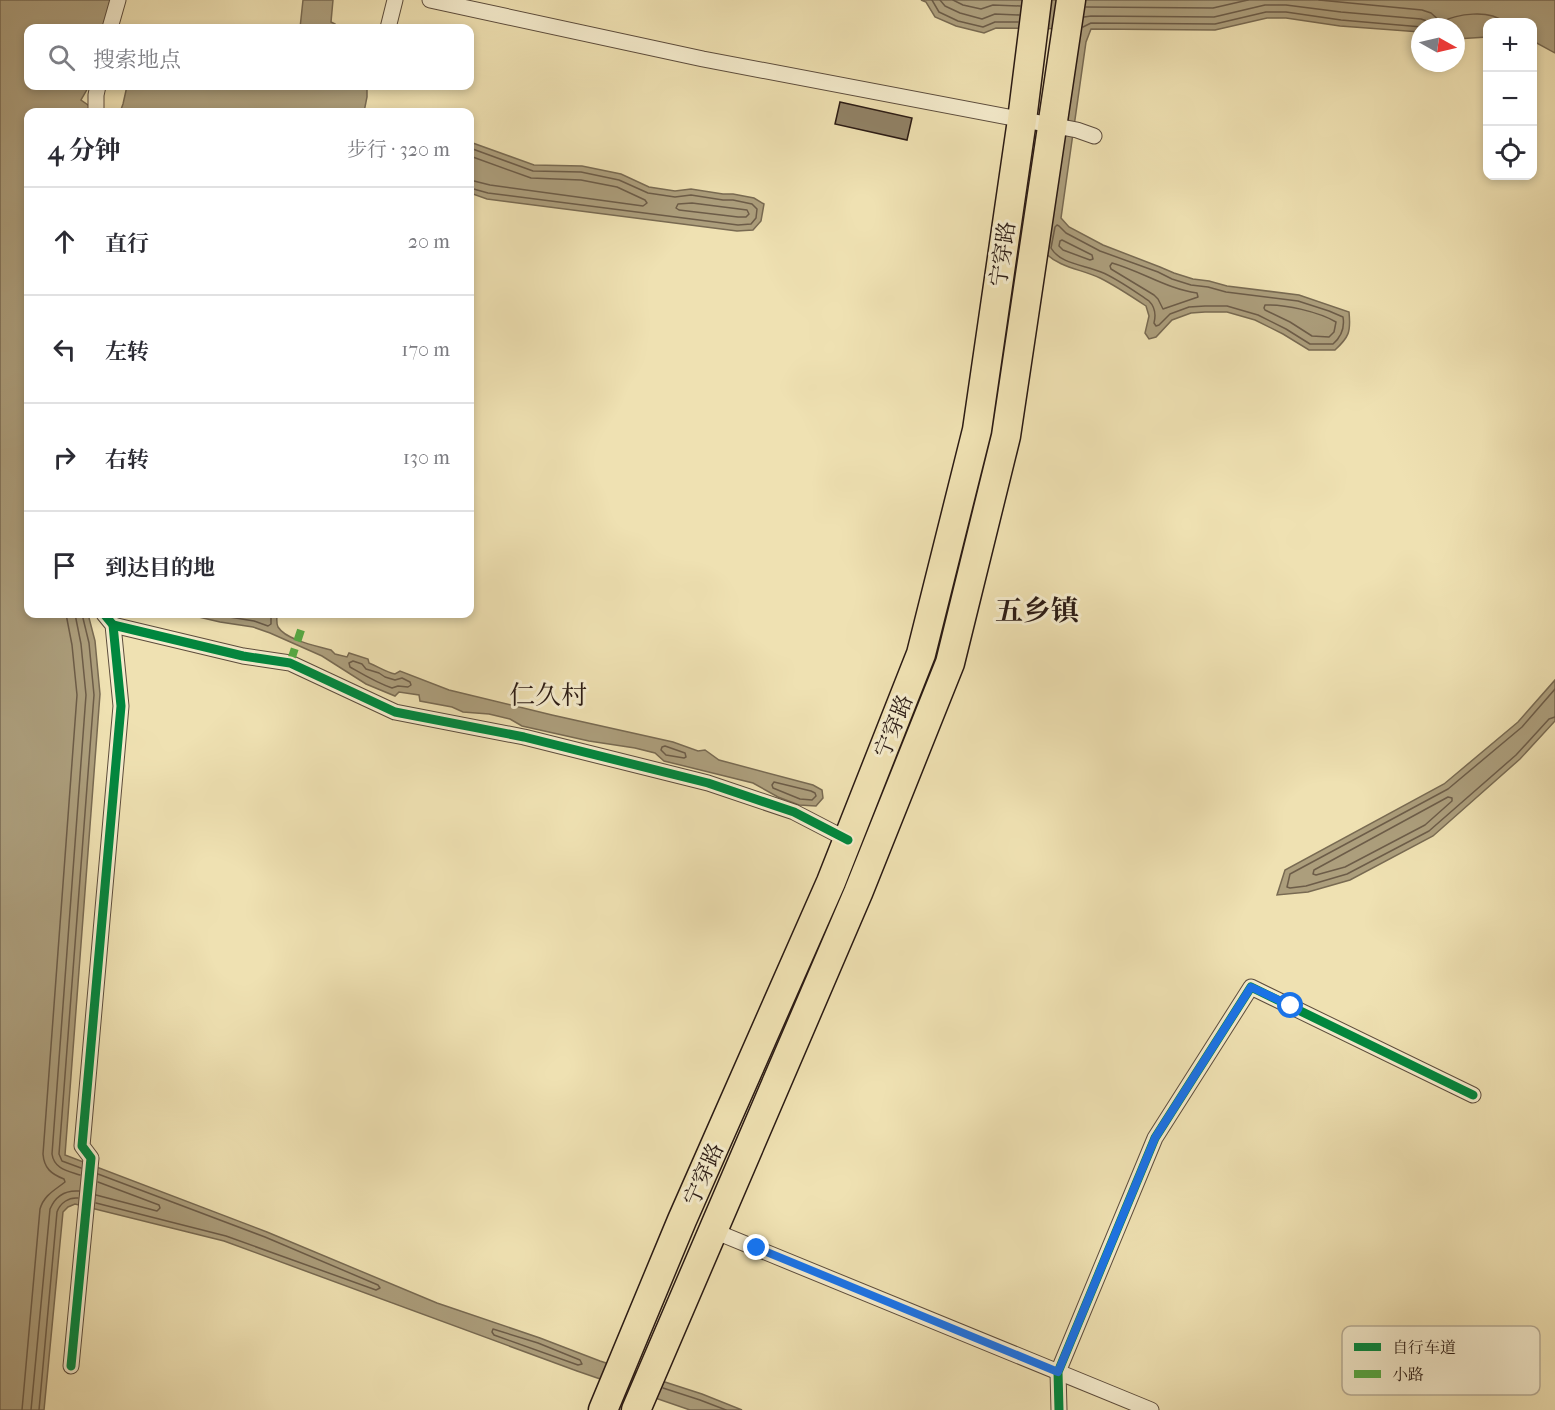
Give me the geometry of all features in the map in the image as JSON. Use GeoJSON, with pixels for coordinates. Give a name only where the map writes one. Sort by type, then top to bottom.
{"type":"FeatureCollection","features":[{"type":"Feature","properties":{"kind":"highway","name":"宁穿路"},"geometry":{"type":"LineString","coordinates":[[603,1410],[682,1220],[831,882],[921,654],[978,418],[1022,120],[1037,0]]}},
{"type":"Feature","properties":{"kind":"highway","name":"宁穿路"},"geometry":{"type":"LineString","coordinates":[[636,1410],[858,893],[950,663],[1006,436],[1064,128],[1065,41],[1071,0]]}},
{"type":"Feature","properties":{"kind":"street"},"geometry":{"type":"LineString","coordinates":[[112,24],[118,0]]}},
{"type":"Feature","properties":{"kind":"street"},"geometry":{"type":"LineString","coordinates":[[389,24],[395,0]]}},
{"type":"Feature","properties":{"kind":"street"},"geometry":{"type":"LineString","coordinates":[[430,0],[703,59],[1064,128],[1094,136]]}},
{"type":"Feature","properties":{"kind":"street"},"geometry":{"type":"LineString","coordinates":[[96,108],[97,90]]}},
{"type":"Feature","properties":{"kind":"street"},"geometry":{"type":"LineString","coordinates":[[71,1366],[91,1158],[82,1146],[121,706],[109,619],[243,656],[290,663],[395,712],[524,737],[708,783],[794,812],[848,840]]}},
{"type":"Feature","properties":{"kind":"street"},"geometry":{"type":"LineString","coordinates":[[1059,1410],[1058,1372],[1155,1138],[1251,987],[1473,1095]]}},
{"type":"Feature","properties":{"kind":"street"},"geometry":{"type":"LineString","coordinates":[[714,1231],[1151,1410]]}},
{"type":"Feature","properties":{"kind":"water"},"geometry":{"type":"Polygon","coordinates":[[[0,0],[110,0],[106,24],[24,24],[24,90],[87,90],[81,100],[92,108],[24,108],[24,618],[89,618],[95,641],[100,694],[65,1155],[267,1232],[437,1303],[600,1361],[702,1394],[742,1410],[690,1410],[577,1371],[224,1241],[75,1204],[63,1212],[44,1410],[0,1410],[0,0]]]}},
{"type":"Feature","properties":{"kind":"water"},"geometry":{"type":"Polygon","coordinates":[[[303,0],[333,0],[331,22],[335,24],[300,24],[303,0]]]}},
{"type":"Feature","properties":{"kind":"water"},"geometry":{"type":"Polygon","coordinates":[[[921,0],[1555,0],[1555,53],[1537,43],[1537,18],[1483,18],[1483,37],[1465,38],[1465,18],[1411,18],[1411,31],[1340,26],[1286,18],[1267,18],[1215,30],[1091,29],[1086,42],[1061,218],[1069,227],[1103,245],[1193,279],[1227,286],[1299,295],[1349,312],[1348,334],[1335,350],[1309,350],[1255,320],[1227,312],[1191,313],[1172,320],[1156,337],[1149,339],[1145,333],[1149,316],[1146,306],[1106,281],[1057,262],[1044,252],[1077,29],[996,28],[984,33],[956,26],[935,17],[926,2],[921,0]]]}},
{"type":"Feature","properties":{"kind":"water"},"geometry":{"type":"Polygon","coordinates":[[[126,90],[367,90],[365,108],[122,108],[126,90]]]}},
{"type":"Feature","properties":{"kind":"water"},"geometry":{"type":"Polygon","coordinates":[[[474,143],[534,165],[582,166],[621,174],[649,187],[675,191],[691,189],[733,194],[754,198],[764,204],[761,221],[753,230],[737,231],[487,199],[474,194],[474,143]]]}},
{"type":"Feature","properties":{"kind":"water"},"geometry":{"type":"Polygon","coordinates":[[[203,618],[277,618],[278,627],[288,636],[331,650],[335,654],[347,657],[349,653],[368,659],[369,663],[395,674],[400,671],[449,690],[673,742],[698,751],[705,750],[719,760],[813,785],[822,790],[823,798],[816,806],[799,805],[778,797],[753,783],[664,761],[655,753],[522,726],[510,719],[489,714],[463,712],[452,707],[420,701],[419,695],[399,692],[395,696],[366,684],[322,656],[270,633],[253,627],[203,618]]]}},
{"type":"Feature","properties":{"kind":"water"},"geometry":{"type":"Polygon","coordinates":[[[1555,680],[1555,721],[1520,759],[1433,836],[1350,880],[1308,892],[1277,895],[1285,870],[1444,784],[1518,722],[1555,680]]]}},
{"type":"Feature","properties":{"kind":"building"},"geometry":{"type":"Polygon","coordinates":[[[840,102],[912,118],[907,140],[835,124],[840,102]]]}},
{"type":"Feature","properties":{"kind":"marked path"},"geometry":{"type":"LineString","coordinates":[[290,663],[301,630]]}},
{"type":"Feature","properties":{"kind":"cycle path"},"geometry":{"type":"LineString","coordinates":[[71,1366],[91,1158],[82,1146],[121,706],[113,625],[107,618]]}},
{"type":"Feature","properties":{"kind":"cycle path"},"geometry":{"type":"LineString","coordinates":[[113,625],[243,656],[290,663],[395,712],[524,737],[708,783],[794,812],[848,840]]}},
{"type":"Feature","properties":{"kind":"cycle path"},"geometry":{"type":"LineString","coordinates":[[1059,1410],[1058,1372],[1155,1138],[1251,987],[1473,1095]]}},
{"type":"Feature","properties":{"kind":"district","name":"五乡镇"},"geometry":{"type":"Point","coordinates":[1037,610]}},
{"type":"Feature","properties":{"kind":"district","name":"仁久村"},"geometry":{"type":"Point","coordinates":[548,695]}},
{"type":"Feature","properties":{"kind":"route"},"geometry":{"type":"LineString","coordinates":[[757,1248],[1058,1372],[1155,1138],[1251,987],[1291,1006]]}}]}
